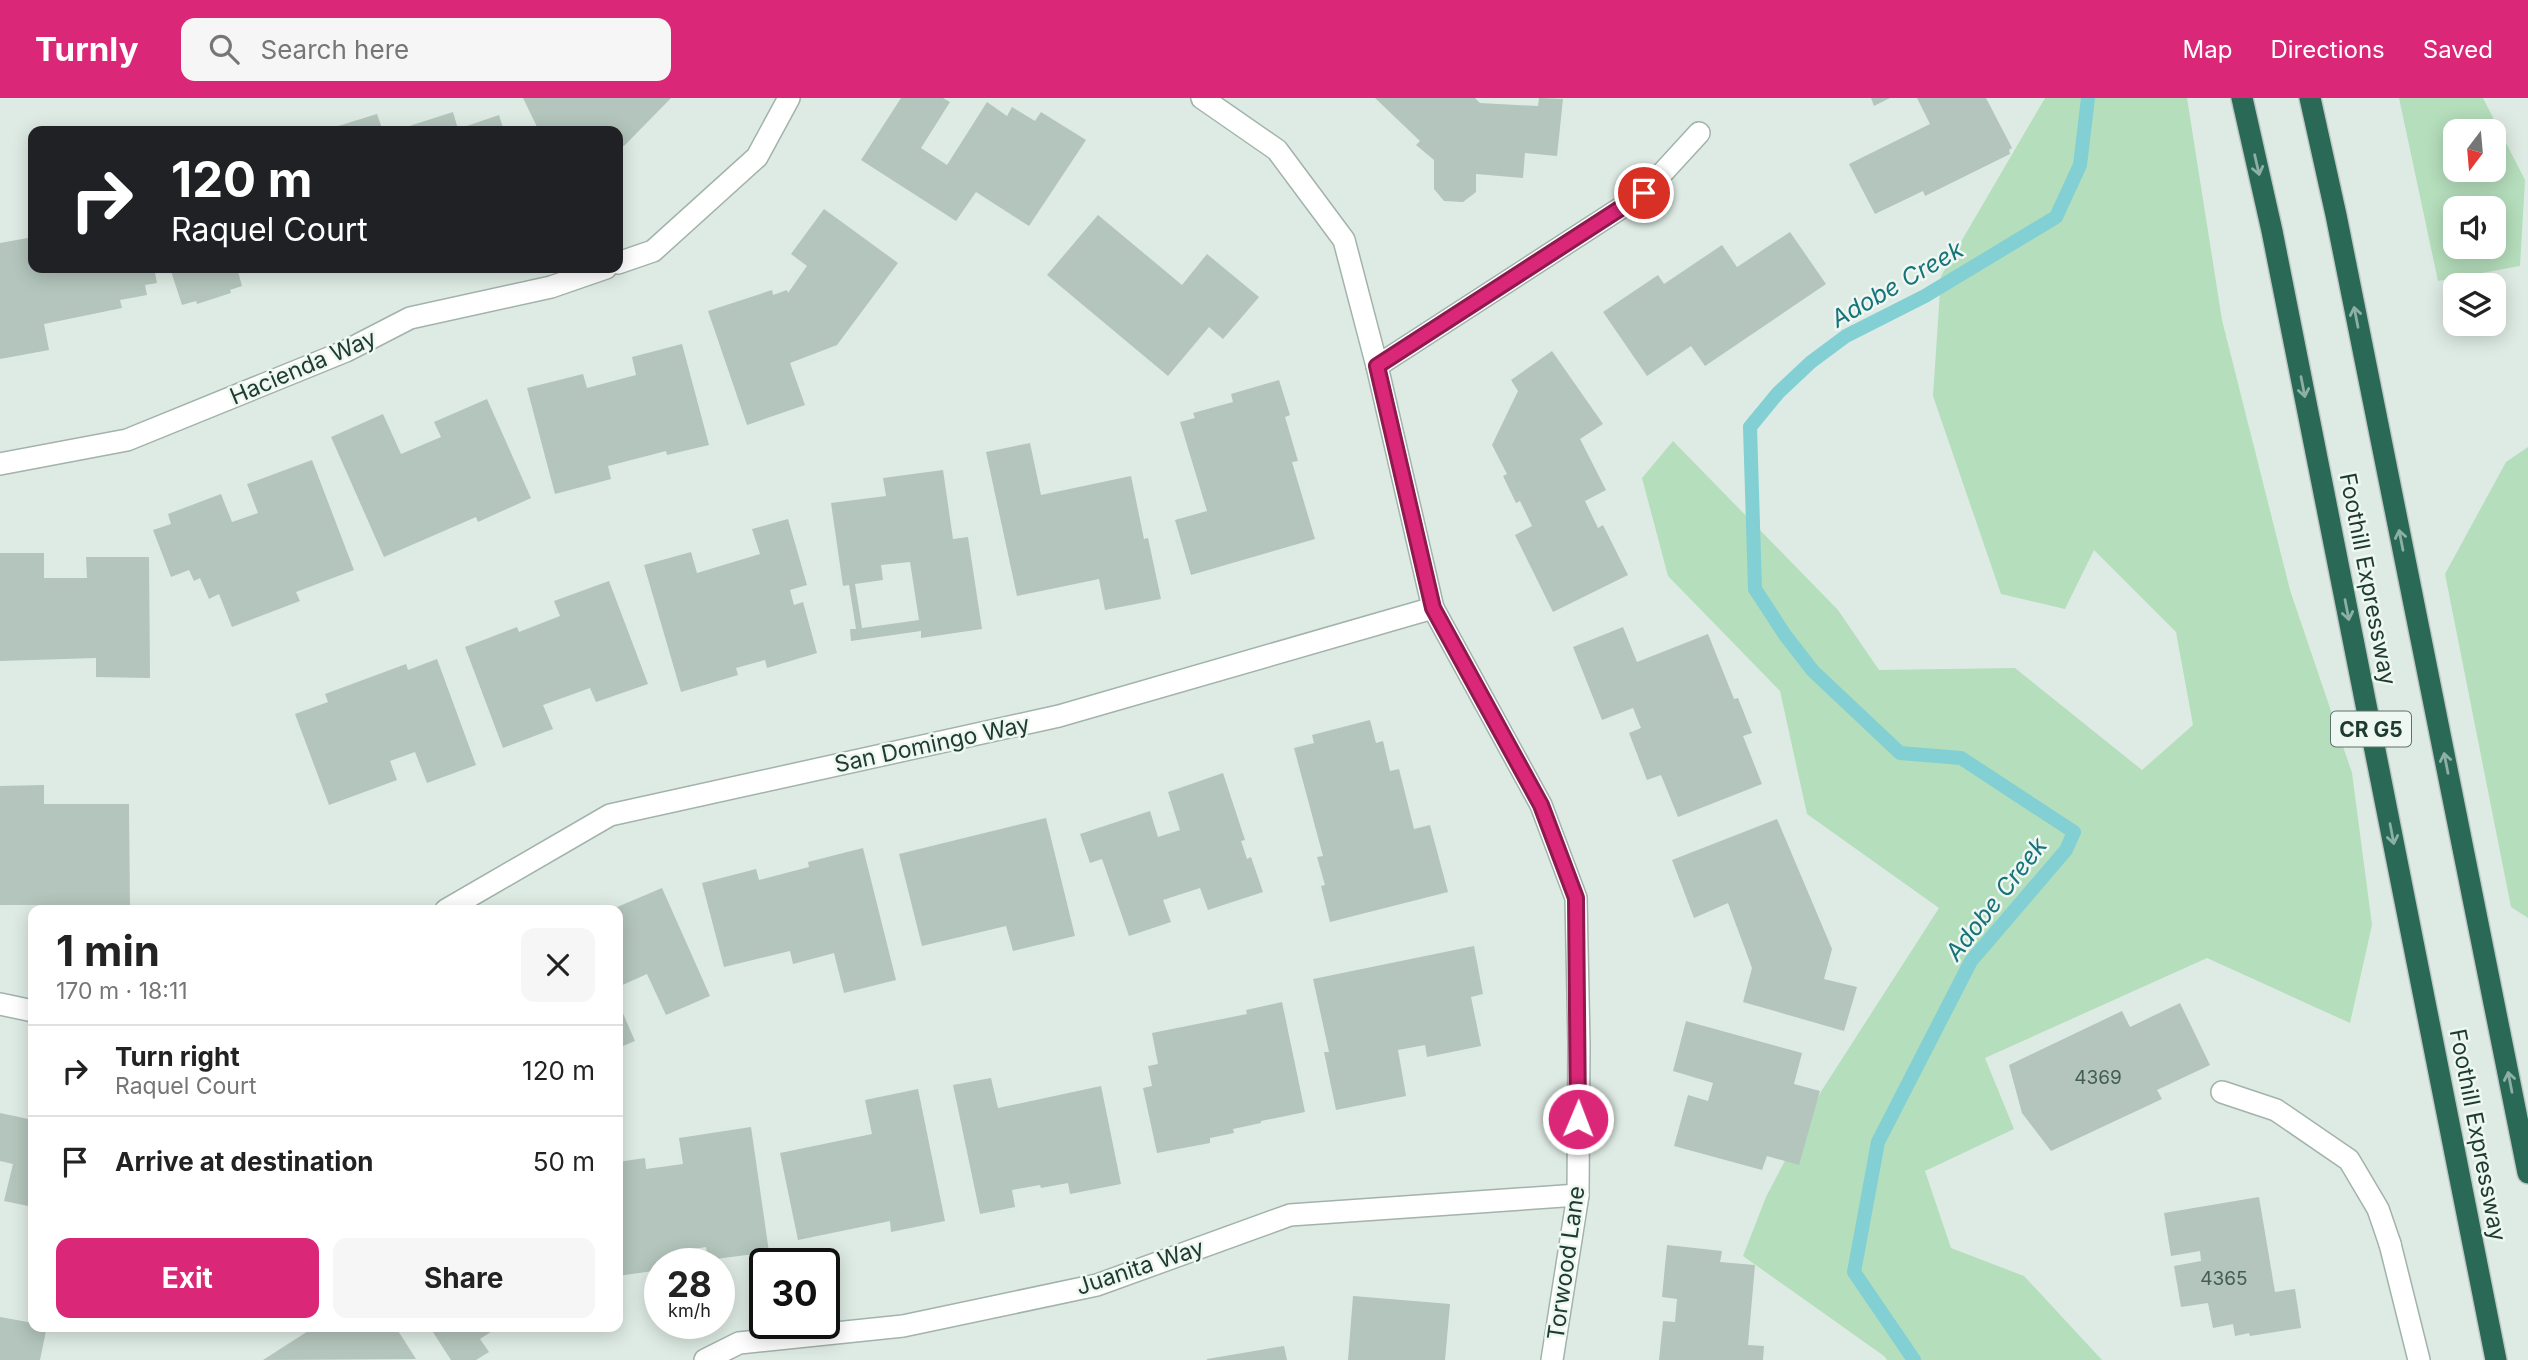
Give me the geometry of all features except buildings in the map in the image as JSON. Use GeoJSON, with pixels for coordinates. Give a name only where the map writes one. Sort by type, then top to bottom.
{"type":"FeatureCollection","features":[{"type":"Feature","properties":{"kind":"highway","name":"Foothill Expressway"},"geometry":{"type":"LineString","coordinates":[[2242,98],[2272,231],[2496,1360]]}},
{"type":"Feature","properties":{"kind":"highway","name":"Foothill Expressway"},"geometry":{"type":"LineString","coordinates":[[2310,98],[2528,1173]]}},
{"type":"Feature","properties":{"kind":"street"},"geometry":{"type":"LineString","coordinates":[[623,261],[653,251],[757,157],[789,98]]}},
{"type":"Feature","properties":{"kind":"street","name":"Torwood Lane"},"geometry":{"type":"LineString","coordinates":[[1202,98],[1277,150],[1344,240],[1377,366],[1433,608],[1541,805],[1576,898],[1578,1195],[1552,1360]]}},
{"type":"Feature","properties":{"kind":"street"},"geometry":{"type":"LineString","coordinates":[[1377,366],[1644,193],[1699,133]]}},
{"type":"Feature","properties":{"kind":"street","name":"Hacienda Way"},"geometry":{"type":"LineString","coordinates":[[0,464],[127,440],[346,351],[410,318],[551,287],[592,273]]}},
{"type":"Feature","properties":{"kind":"street","name":"San Domingo Way"},"geometry":{"type":"LineString","coordinates":[[455,905],[610,815],[1059,716],[1433,608]]}},
{"type":"Feature","properties":{"kind":"street"},"geometry":{"type":"LineString","coordinates":[[0,1004],[28,1011]]}},
{"type":"Feature","properties":{"kind":"street"},"geometry":{"type":"LineString","coordinates":[[2222,1092],[2276,1110],[2349,1160],[2378,1209],[2390,1244],[2419,1360]]}},
{"type":"Feature","properties":{"kind":"street","name":"Juanita Way"},"geometry":{"type":"LineString","coordinates":[[705,1360],[740,1343],[903,1326],[1097,1285],[1290,1215],[1578,1195]]}},
{"type":"Feature","properties":{"kind":"green space"},"geometry":{"type":"Polygon","coordinates":[[[2045,98],[2187,98],[2222,320],[2290,590],[2352,773],[2372,925],[2350,1023],[2207,958],[1985,1058],[2014,1129],[1925,1171],[1951,1248],[2024,1276],[2102,1360],[1887,1360],[1743,1256],[1766,1197],[1822,1090],[1939,908],[1807,814],[1780,691],[1668,576],[1642,478],[1673,441],[1838,610],[1879,670],[2015,668],[2142,770],[2193,725],[2176,632],[2094,550],[2065,609],[2001,594],[1933,396],[1941,276],[2045,98]]]}},
{"type":"Feature","properties":{"kind":"green space"},"geometry":{"type":"Polygon","coordinates":[[[2399,98],[2483,98],[2494,119],[2443,119],[2443,182],[2506,182],[2506,143],[2525,180],[2520,266],[2482,273],[2443,273],[2443,280],[2438,281],[2399,98]]]}},
{"type":"Feature","properties":{"kind":"green space"},"geometry":{"type":"Polygon","coordinates":[[[2528,447],[2528,918],[2511,907],[2445,574],[2506,462],[2528,447]]]}},
{"type":"Feature","properties":{"kind":"waterway","name":"Adobe Creek"},"geometry":{"type":"LineString","coordinates":[[1914,1360],[1854,1272],[1878,1142],[1971,961],[2066,850],[2074,832],[1961,758],[1900,753],[1813,671],[1755,589],[1750,427],[1778,393],[1811,362],[1846,336],[1925,296],[2056,217],[2080,165],[2088,98]]}},
{"type":"Feature","properties":{"kind":"route"},"geometry":{"type":"LineString","coordinates":[[1578,1119],[1576,898],[1541,805],[1433,608],[1377,366],[1644,193]]}}]}
